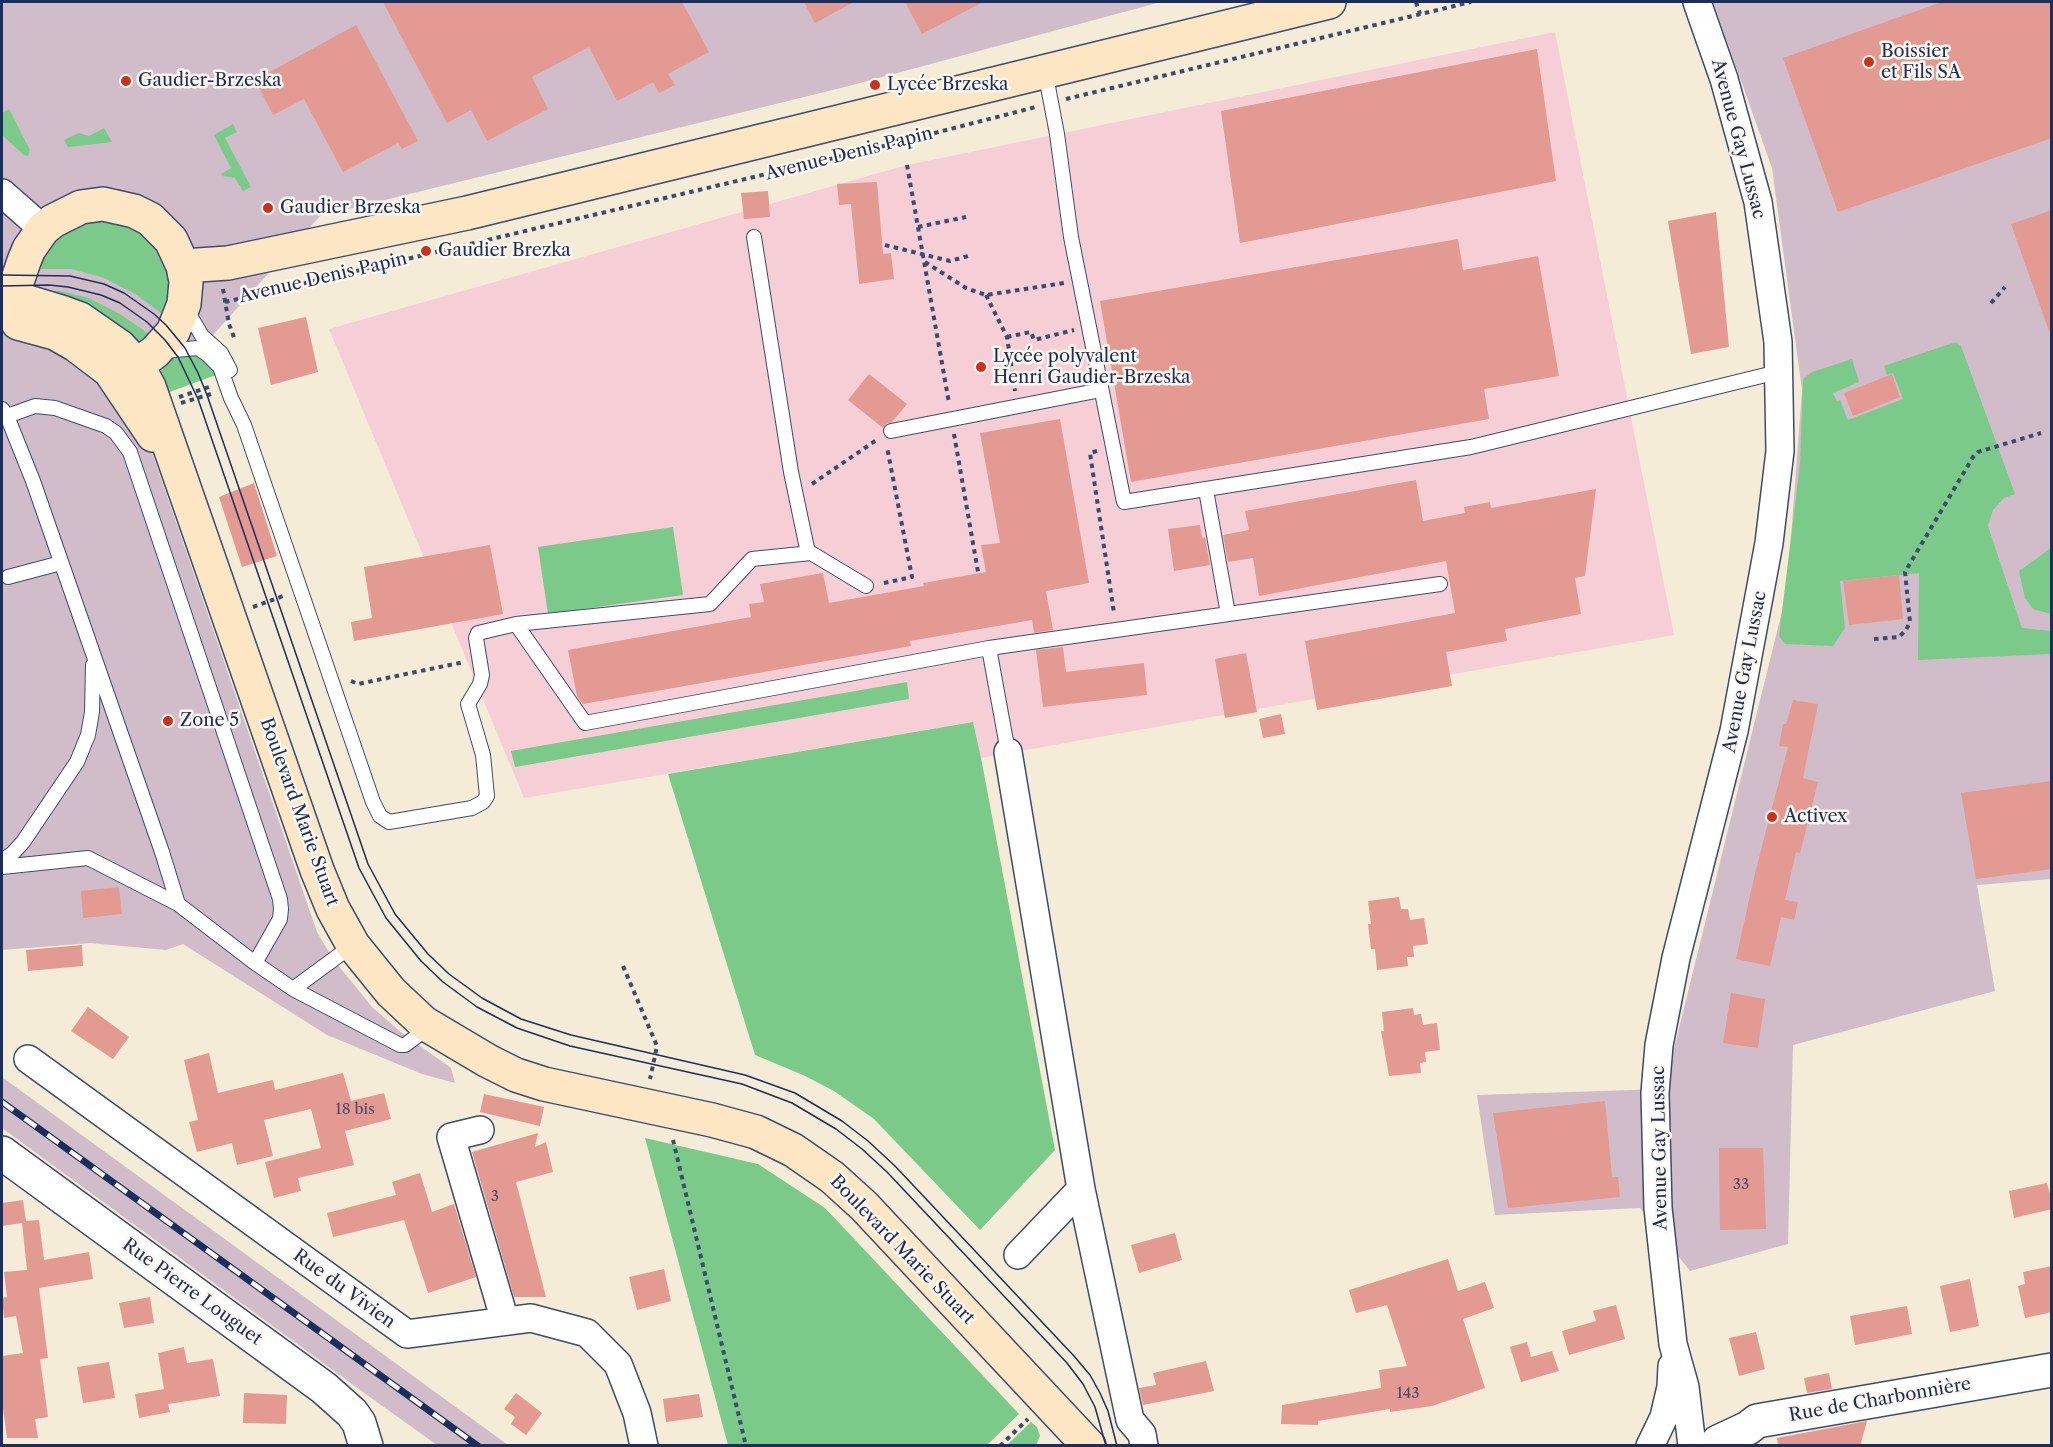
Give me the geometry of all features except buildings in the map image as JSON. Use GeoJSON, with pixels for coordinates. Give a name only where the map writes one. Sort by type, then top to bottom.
{"type":"FeatureCollection","features":[{"type":"Feature","properties":{"kind":"main road","name":"Avenue Denis Papin"},"geometry":{"type":"LineString","coordinates":[[183,266],[228,263],[467,213],[1329,2]]}},
{"type":"Feature","properties":{"kind":"main road"},"geometry":{"type":"LineString","coordinates":[[104,204],[134,211],[150,219],[171,240],[183,266],[186,282],[184,304],[173,332],[134,363],[76,345],[9,311],[24,261],[43,228],[81,207],[104,204]]}},
{"type":"Feature","properties":{"kind":"main road"},"geometry":{"type":"LineString","coordinates":[[134,363],[142,417],[160,451],[305,875],[318,907],[382,999],[421,1034],[464,1064],[489,1077],[544,1096],[744,1142],[780,1157],[827,1188],[860,1220],[1071,1442]]}},
{"type":"Feature","properties":{"kind":"main road","name":"Boulevard Marie Stuart"},"geometry":{"type":"LineString","coordinates":[[348,949],[424,1023],[488,1062],[544,1084],[712,1120],[756,1132],[793,1150],[813,1163],[864,1206],[1071,1442]]}},
{"type":"Feature","properties":{"kind":"street","name":"Avenue Gay Lussac"},"geometry":{"type":"LineString","coordinates":[[1650,1446],[1665,1417],[1671,1387],[1673,1344],[1658,1208],[1655,1093],[1659,1045],[1676,958],[1734,731],[1767,554],[1780,451],[1778,342],[1758,202],[1724,79],[1697,2]]}},
{"type":"Feature","properties":{"kind":"street"},"geometry":{"type":"LineString","coordinates":[[2,193],[43,228]]}},
{"type":"Feature","properties":{"kind":"street"},"geometry":{"type":"LineString","coordinates":[[1008,752],[1081,1189],[1130,1420],[1142,1434],[1144,1446]]}},
{"type":"Feature","properties":{"kind":"street","name":"Rue du Vivien"},"geometry":{"type":"LineString","coordinates":[[28,1059],[407,1334],[531,1318],[586,1333],[618,1364],[638,1413],[644,1446]]}},
{"type":"Feature","properties":{"kind":"street"},"geometry":{"type":"LineString","coordinates":[[480,1130],[451,1137],[505,1321]]}},
{"type":"Feature","properties":{"kind":"street","name":"Rue Pierre Louguet"},"geometry":{"type":"LineString","coordinates":[[2,1153],[331,1394],[352,1413],[359,1423],[366,1446]]}},
{"type":"Feature","properties":{"kind":"street"},"geometry":{"type":"LineString","coordinates":[[1018,1255],[1081,1189]]}},
{"type":"Feature","properties":{"kind":"street","name":"Avenue Gay Lussac"},"geometry":{"type":"LineString","coordinates":[[1673,1344],[1685,1387],[1692,1446]]}},
{"type":"Feature","properties":{"kind":"street","name":"Rue de Charbonnière"},"geometry":{"type":"LineString","coordinates":[[1715,1446],[1718,1442],[1748,1428],[1757,1421],[2052,1370]]}},
{"type":"Feature","properties":{"kind":"lane"},"geometry":{"type":"LineString","coordinates":[[1045,71],[1057,134],[1071,237],[1124,502],[1471,447],[1778,372]]}},
{"type":"Feature","properties":{"kind":"lane"},"geometry":{"type":"LineString","coordinates":[[754,237],[791,472],[808,553]]}},
{"type":"Feature","properties":{"kind":"lane"},"geometry":{"type":"LineString","coordinates":[[184,304],[202,336],[221,353],[227,362],[237,390],[244,425]]}},
{"type":"Feature","properties":{"kind":"lane"},"geometry":{"type":"LineString","coordinates":[[134,363],[189,348],[198,348],[220,367],[244,425],[373,802],[380,816],[389,822],[472,808],[483,802],[487,796],[483,755],[468,704],[480,684],[482,675],[476,638],[478,633],[516,624],[710,604],[752,559],[811,553],[866,586]]}},
{"type":"Feature","properties":{"kind":"lane"},"geometry":{"type":"LineString","coordinates":[[888,433],[951,418],[1101,390]]}},
{"type":"Feature","properties":{"kind":"lane"},"geometry":{"type":"LineString","coordinates":[[178,904],[162,852],[25,460],[4,412],[35,406],[55,408],[95,421],[116,433],[124,442],[135,468],[280,899],[279,919],[255,963]]}},
{"type":"Feature","properties":{"kind":"lane"},"geometry":{"type":"LineString","coordinates":[[1206,490],[1228,614]]}},
{"type":"Feature","properties":{"kind":"lane"},"geometry":{"type":"LineString","coordinates":[[8,577],[61,563]]}},
{"type":"Feature","properties":{"kind":"lane"},"geometry":{"type":"LineString","coordinates":[[516,624],[585,723],[989,648],[1440,584]]}},
{"type":"Feature","properties":{"kind":"lane"},"geometry":{"type":"LineString","coordinates":[[989,648],[1008,752]]}},
{"type":"Feature","properties":{"kind":"lane"},"geometry":{"type":"LineString","coordinates":[[2,861],[23,842],[78,762],[88,735],[92,712],[93,657]]}},
{"type":"Feature","properties":{"kind":"lane"},"geometry":{"type":"LineString","coordinates":[[2,867],[88,858],[178,904],[293,989],[400,1045],[405,1045],[421,1034]]}},
{"type":"Feature","properties":{"kind":"lane"},"geometry":{"type":"LineString","coordinates":[[293,989],[348,949]]}},
{"type":"Feature","properties":{"kind":"path"},"geometry":{"type":"LineString","coordinates":[[1416,2],[1420,14]]}},
{"type":"Feature","properties":{"kind":"path","name":"Avenue Denis Papin"},"geometry":{"type":"LineString","coordinates":[[225,302],[891,145],[1051,103],[1471,2]]}},
{"type":"Feature","properties":{"kind":"path"},"geometry":{"type":"LineString","coordinates":[[907,165],[978,572]]}},
{"type":"Feature","properties":{"kind":"path"},"geometry":{"type":"LineString","coordinates":[[918,227],[966,217]]}},
{"type":"Feature","properties":{"kind":"path"},"geometry":{"type":"LineString","coordinates":[[885,245],[950,261],[972,255]]}},
{"type":"Feature","properties":{"kind":"path"},"geometry":{"type":"LineString","coordinates":[[924,262],[966,288],[986,295],[1080,280]]}},
{"type":"Feature","properties":{"kind":"path"},"geometry":{"type":"LineString","coordinates":[[1991,303],[2004,287]]}},
{"type":"Feature","properties":{"kind":"path"},"geometry":{"type":"LineString","coordinates":[[986,295],[1007,337],[1017,405]]}},
{"type":"Feature","properties":{"kind":"path"},"geometry":{"type":"LineString","coordinates":[[1007,337],[1031,332],[1034,340],[1089,326]]}},
{"type":"Feature","properties":{"kind":"path"},"geometry":{"type":"LineString","coordinates":[[173,406],[213,394]]}},
{"type":"Feature","properties":{"kind":"path"},"geometry":{"type":"LineString","coordinates":[[177,398],[179,404]]}},
{"type":"Feature","properties":{"kind":"path"},"geometry":{"type":"LineString","coordinates":[[805,488],[888,433],[912,577],[866,586]]}},
{"type":"Feature","properties":{"kind":"path"},"geometry":{"type":"LineString","coordinates":[[1874,639],[1899,637],[1906,630],[1910,622],[1905,572],[1973,457],[1978,452],[2041,433]]}},
{"type":"Feature","properties":{"kind":"path"},"geometry":{"type":"LineString","coordinates":[[1113,447],[1090,453],[1116,630]]}},
{"type":"Feature","properties":{"kind":"path"},"geometry":{"type":"LineString","coordinates":[[248,608],[290,594]]}},
{"type":"Feature","properties":{"kind":"path"},"geometry":{"type":"LineString","coordinates":[[348,677],[352,682],[358,684],[480,659]]}},
{"type":"Feature","properties":{"kind":"path"},"geometry":{"type":"LineString","coordinates":[[623,966],[657,1046],[649,1086]]}},
{"type":"Feature","properties":{"kind":"path"},"geometry":{"type":"LineString","coordinates":[[669,1123],[746,1446]]}},
{"type":"Feature","properties":{"kind":"path"},"geometry":{"type":"LineString","coordinates":[[1000,1446],[1034,1413]]}},
{"type":"Feature","properties":{"kind":"shaded area"},"geometry":{"type":"Polygon","coordinates":[[[2,2],[1161,2],[849,86],[320,216],[133,424],[153,455],[317,932],[333,959],[373,1008],[402,1033],[451,1068],[455,1083],[422,1074],[327,1035],[183,944],[166,950],[90,943],[2,950],[2,2]]]}},
{"type":"Feature","properties":{"kind":"shaded area"},"geometry":{"type":"Polygon","coordinates":[[[1713,2],[2051,2],[2051,879],[1977,885],[1995,991],[1793,1045],[1788,1244],[1690,1271],[1640,1208],[1495,1215],[1477,1095],[1664,1089],[1787,591],[1802,390],[1772,168],[1713,2]]]}},
{"type":"Feature","properties":{"kind":"shaded area"},"geometry":{"type":"Polygon","coordinates":[[[1555,32],[1674,635],[981,758],[972,722],[524,798],[329,329],[907,165],[1555,32]]]}},
{"type":"Feature","properties":{"kind":"shaded area"},"geometry":{"type":"Polygon","coordinates":[[[2,1077],[508,1445],[437,1445],[367,1395],[2,1128],[2,1077]]]}},
{"type":"Feature","properties":{"kind":"green space"},"geometry":{"type":"Polygon","coordinates":[[[9,109],[30,150],[28,156],[2,135],[2,113],[9,109]]]}},
{"type":"Feature","properties":{"kind":"green space"},"geometry":{"type":"Polygon","coordinates":[[[233,124],[237,132],[225,138],[251,187],[243,191],[235,178],[222,176],[221,174],[231,168],[214,135],[233,124]]]}},
{"type":"Feature","properties":{"kind":"green space"},"geometry":{"type":"Polygon","coordinates":[[[104,128],[112,142],[68,147],[64,140],[79,133],[89,136],[104,128]]]}},
{"type":"Feature","properties":{"kind":"green space"},"geometry":{"type":"Polygon","coordinates":[[[104,221],[125,224],[143,234],[164,258],[170,282],[165,316],[137,295],[104,278],[72,269],[37,269],[49,247],[63,235],[80,224],[104,221]]]}},
{"type":"Feature","properties":{"kind":"green space"},"geometry":{"type":"Polygon","coordinates":[[[36,291],[60,291],[89,298],[120,314],[152,336],[134,349],[36,291]]]}},
{"type":"Feature","properties":{"kind":"green space"},"geometry":{"type":"Polygon","coordinates":[[[1956,342],[1961,346],[2015,494],[2004,498],[1993,510],[1988,526],[2022,628],[2051,631],[2051,654],[1918,660],[1919,573],[1840,581],[1845,628],[1833,646],[1785,644],[1779,636],[1800,464],[1803,379],[1812,372],[1852,359],[1859,382],[1833,393],[1837,401],[1840,400],[1848,420],[1903,399],[1893,373],[1887,375],[1884,366],[1956,342]]]}},
{"type":"Feature","properties":{"kind":"green space"},"geometry":{"type":"Polygon","coordinates":[[[189,354],[205,359],[212,366],[216,375],[161,395],[158,377],[163,367],[171,359],[189,354]]]}},
{"type":"Feature","properties":{"kind":"green space"},"geometry":{"type":"Polygon","coordinates":[[[673,527],[683,595],[548,614],[538,547],[673,527]]]}},
{"type":"Feature","properties":{"kind":"green space"},"geometry":{"type":"Polygon","coordinates":[[[2051,548],[2051,614],[2033,609],[2025,598],[2019,571],[2051,548]]]}},
{"type":"Feature","properties":{"kind":"green space"},"geometry":{"type":"Polygon","coordinates":[[[907,682],[909,699],[515,767],[511,751],[907,682]]]}},
{"type":"Feature","properties":{"kind":"green space"},"geometry":{"type":"Polygon","coordinates":[[[973,722],[1055,1150],[980,1230],[874,1119],[834,1091],[755,1055],[668,774],[973,722]]]}},
{"type":"Feature","properties":{"kind":"green space"},"geometry":{"type":"Polygon","coordinates":[[[645,1138],[758,1164],[825,1208],[1019,1414],[987,1445],[728,1445],[645,1138]]]}},
{"type":"Feature","properties":{"kind":"green space"},"geometry":{"type":"Polygon","coordinates":[[[1031,1422],[1037,1427],[1040,1436],[1036,1445],[1007,1445],[1031,1422]]]}},
{"type":"Feature","properties":{"kind":"tram line"},"geometry":{"type":"LineString","coordinates":[[2,275],[70,276],[104,284],[124,293],[154,314],[185,348],[207,395],[368,864],[395,914],[428,954],[449,974],[482,998],[521,1019],[571,1035],[745,1075],[795,1093],[842,1121],[895,1166],[1074,1356],[1090,1375],[1100,1393],[1108,1411],[1117,1446]]}},
{"type":"Feature","properties":{"kind":"tram line"},"geometry":{"type":"LineString","coordinates":[[2,286],[49,285],[101,295],[120,303],[147,322],[178,357],[198,399],[359,868],[386,918],[421,961],[443,982],[477,1007],[517,1028],[570,1046],[742,1084],[792,1103],[836,1129],[887,1172],[1067,1363],[1083,1384],[1095,1407],[1106,1446]]}},
{"type":"Feature","properties":{"kind":"railway"},"geometry":{"type":"LineString","coordinates":[[2,1102],[478,1446]]}},
{"type":"Feature","properties":{"kind":"place","name":"Boissier et Fils SA"},"geometry":{"type":"Point","coordinates":[1869,62]}},
{"type":"Feature","properties":{"kind":"place","name":"Gaudier-Brzeska"},"geometry":{"type":"Point","coordinates":[126,81]}},
{"type":"Feature","properties":{"kind":"place","name":"Lycée Brzeska"},"geometry":{"type":"Point","coordinates":[875,85]}},
{"type":"Feature","properties":{"kind":"place","name":"Gaudier Brzeska"},"geometry":{"type":"Point","coordinates":[268,208]}},
{"type":"Feature","properties":{"kind":"place","name":"Gaudier Brezka"},"geometry":{"type":"Point","coordinates":[426,251]}},
{"type":"Feature","properties":{"kind":"place","name":"Lycée polyvalent Henri Gaudier-Brzeska"},"geometry":{"type":"Point","coordinates":[981,367]}},
{"type":"Feature","properties":{"kind":"place","name":"Zone 5"},"geometry":{"type":"Point","coordinates":[168,721]}},
{"type":"Feature","properties":{"kind":"place","name":"Activex"},"geometry":{"type":"Point","coordinates":[1772,817]}}]}
